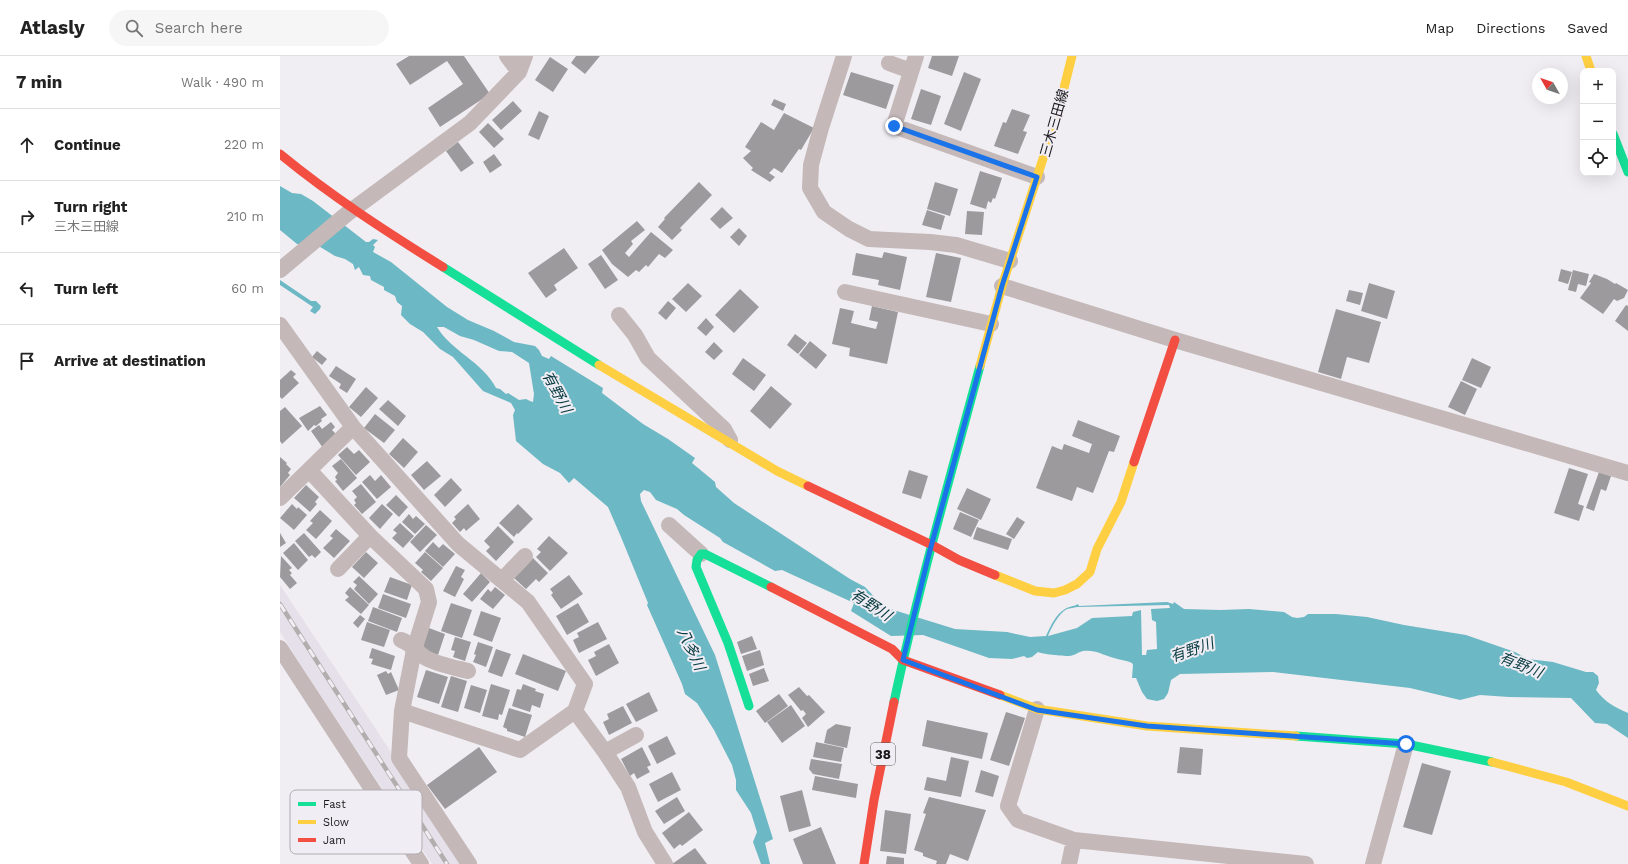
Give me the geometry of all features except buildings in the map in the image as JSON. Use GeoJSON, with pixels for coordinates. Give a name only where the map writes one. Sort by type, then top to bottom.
{"type":"FeatureCollection","features":[{"type":"Feature","properties":{"kind":"street"},"geometry":{"type":"LineString","coordinates":[[507,56],[519,72]]}},
{"type":"Feature","properties":{"kind":"street"},"geometry":{"type":"LineString","coordinates":[[280,270],[351,211],[470,123],[519,72],[525,56]]}},
{"type":"Feature","properties":{"kind":"street"},"geometry":{"type":"LineString","coordinates":[[844,56],[811,165],[810,188],[824,212],[849,229],[869,239],[930,242],[956,245],[1010,261]]}},
{"type":"Feature","properties":{"kind":"street","name":"三木三田線"},"geometry":{"type":"LineString","coordinates":[[864,864],[874,800],[903,660],[930,549],[991,324],[1058,112],[1072,56]]}},
{"type":"Feature","properties":{"kind":"street"},"geometry":{"type":"LineString","coordinates":[[1586,56],[1590,68]]}},
{"type":"Feature","properties":{"kind":"street"},"geometry":{"type":"LineString","coordinates":[[888,63],[914,63],[894,126],[1037,177]]}},
{"type":"Feature","properties":{"kind":"street"},"geometry":{"type":"LineString","coordinates":[[1615,140],[1628,172]]}},
{"type":"Feature","properties":{"kind":"street"},"geometry":{"type":"LineString","coordinates":[[280,154],[351,211],[577,352],[732,445],[777,471],[930,549],[1035,591],[1054,593],[1065,590],[1077,584],[1090,572],[1097,549],[1121,502],[1175,340]]}},
{"type":"Feature","properties":{"kind":"street"},"geometry":{"type":"LineString","coordinates":[[1002,286],[1175,340],[1628,473]]}},
{"type":"Feature","properties":{"kind":"street"},"geometry":{"type":"LineString","coordinates":[[845,292],[991,324]]}},
{"type":"Feature","properties":{"kind":"street"},"geometry":{"type":"LineString","coordinates":[[619,315],[636,335],[648,358],[724,429],[732,445]]}},
{"type":"Feature","properties":{"kind":"street"},"geometry":{"type":"LineString","coordinates":[[280,324],[353,427],[458,544],[528,602],[584,684],[575,711],[520,750],[402,712]]}},
{"type":"Feature","properties":{"kind":"street"},"geometry":{"type":"LineString","coordinates":[[280,498],[353,427]]}},
{"type":"Feature","properties":{"kind":"street"},"geometry":{"type":"LineString","coordinates":[[309,470],[370,536],[426,589],[429,602],[414,650],[402,712],[399,758],[420,790]]}},
{"type":"Feature","properties":{"kind":"street"},"geometry":{"type":"LineString","coordinates":[[669,525],[702,554],[705,554],[892,649],[903,660],[1037,710],[1147,726],[1406,744],[1503,764],[1566,782],[1628,806]]}},
{"type":"Feature","properties":{"kind":"street"},"geometry":{"type":"LineString","coordinates":[[338,569],[370,536]]}},
{"type":"Feature","properties":{"kind":"street"},"geometry":{"type":"LineString","coordinates":[[702,554],[697,560],[696,567],[728,644],[749,706]]}},
{"type":"Feature","properties":{"kind":"street"},"geometry":{"type":"LineString","coordinates":[[502,580],[525,556]]}},
{"type":"Feature","properties":{"kind":"street"},"geometry":{"type":"LineString","coordinates":[[401,640],[409,642],[414,650],[427,659],[468,671]]}},
{"type":"Feature","properties":{"kind":"street"},"geometry":{"type":"LineString","coordinates":[[280,648],[373,790]]}},
{"type":"Feature","properties":{"kind":"street"},"geometry":{"type":"LineString","coordinates":[[1037,710],[1008,806],[1018,820],[1074,840],[1306,864]]}},
{"type":"Feature","properties":{"kind":"street"},"geometry":{"type":"LineString","coordinates":[[575,711],[628,787],[645,832],[665,864]]}},
{"type":"Feature","properties":{"kind":"street"},"geometry":{"type":"LineString","coordinates":[[605,752],[636,735]]}},
{"type":"Feature","properties":{"kind":"street"},"geometry":{"type":"LineString","coordinates":[[1373,864],[1406,744]]}},
{"type":"Feature","properties":{"kind":"street"},"geometry":{"type":"LineString","coordinates":[[422,792],[470,864]]}},
{"type":"Feature","properties":{"kind":"street"},"geometry":{"type":"LineString","coordinates":[[1069,864],[1074,840]]}},
{"type":"Feature","properties":{"kind":"street"},"geometry":{"type":"LineString","coordinates":[[414,854],[421,864]]}},
{"type":"Feature","properties":{"kind":"shaded area"},"geometry":{"type":"Polygon","coordinates":[[[280,585],[391,752],[392,759],[413,790],[383,790],[280,632],[280,585]]]}},
{"type":"Feature","properties":{"kind":"shaded area"},"geometry":{"type":"Polygon","coordinates":[[[422,803],[463,864],[432,864],[422,849],[422,803]]]}},
{"type":"Feature","properties":{"kind":"water"},"geometry":{"type":"Polygon","coordinates":[[[280,186],[292,193],[301,194],[313,201],[366,242],[373,239],[378,240],[373,245],[375,247],[373,252],[391,262],[447,307],[468,320],[494,331],[514,342],[535,346],[542,356],[549,359],[551,356],[603,388],[602,393],[643,424],[695,458],[692,463],[715,482],[716,487],[734,503],[850,579],[865,587],[884,607],[955,629],[1007,632],[1030,637],[1046,636],[1054,621],[1062,611],[1078,604],[1079,606],[1167,602],[1173,604],[1174,602],[1184,609],[1249,609],[1284,612],[1297,618],[1304,617],[1308,614],[1336,614],[1367,617],[1404,625],[1466,635],[1515,652],[1528,659],[1553,662],[1586,672],[1593,672],[1598,676],[1599,683],[1596,690],[1599,694],[1610,704],[1628,713],[1628,738],[1607,724],[1595,723],[1571,698],[1480,695],[1460,700],[1410,688],[1273,672],[1180,674],[1171,680],[1168,693],[1164,699],[1157,701],[1147,699],[1136,678],[1132,678],[1132,663],[1096,652],[1083,651],[1069,656],[1038,652],[1032,657],[1027,658],[1024,656],[1012,659],[989,658],[923,635],[891,636],[851,611],[854,603],[782,570],[775,571],[723,542],[720,538],[677,509],[656,500],[650,492],[644,490],[640,494],[641,501],[715,655],[773,839],[765,843],[770,864],[761,864],[753,842],[757,832],[751,813],[736,790],[736,780],[732,765],[714,730],[697,703],[685,694],[647,605],[648,603],[608,507],[574,478],[569,483],[560,473],[543,464],[516,441],[513,415],[515,410],[511,403],[483,391],[453,357],[440,349],[423,332],[410,324],[401,315],[402,306],[397,302],[395,296],[384,290],[384,287],[371,280],[370,276],[363,275],[359,267],[355,270],[353,264],[345,259],[335,256],[317,245],[297,244],[280,230],[280,186]],[[437,327],[450,343],[483,371],[496,388],[519,400],[526,399],[533,402],[534,394],[529,363],[512,352],[499,351],[474,340],[460,336],[444,327],[437,327]],[[1169,605],[1077,607],[1068,609],[1058,617],[1048,636],[1077,628],[1092,618],[1132,616],[1133,612],[1141,610],[1142,655],[1146,655],[1147,650],[1157,649],[1156,622],[1152,620],[1151,609],[1170,608],[1169,605]]]}},
{"type":"Feature","properties":{"kind":"water"},"geometry":{"type":"Polygon","coordinates":[[[280,280],[311,301],[316,301],[321,306],[320,309],[315,314],[310,311],[313,307],[280,285],[280,280]]]}},
{"type":"Feature","properties":{"kind":"railway"},"geometry":{"type":"LineString","coordinates":[[280,604],[399,790]]}},
{"type":"Feature","properties":{"kind":"railway"},"geometry":{"type":"LineString","coordinates":[[422,825],[447,864]]}},
{"type":"Feature","properties":{"kind":"traffic: fast"},"geometry":{"type":"LineString","coordinates":[[1615,140],[1628,172]]}},
{"type":"Feature","properties":{"kind":"traffic: fast"},"geometry":{"type":"LineString","coordinates":[[443,267],[599,365]]}},
{"type":"Feature","properties":{"kind":"traffic: fast"},"geometry":{"type":"LineString","coordinates":[[894,702],[924,576],[980,366]]}},
{"type":"Feature","properties":{"kind":"traffic: fast"},"geometry":{"type":"LineString","coordinates":[[749,706],[728,643],[696,567],[697,560],[701,554],[705,554],[771,587]]}},
{"type":"Feature","properties":{"kind":"traffic: fast"},"geometry":{"type":"LineString","coordinates":[[1296,736],[1406,744],[1492,762]]}},
{"type":"Feature","properties":{"kind":"traffic: slow"},"geometry":{"type":"LineString","coordinates":[[980,366],[1002,286],[1058,112],[1072,56]]}},
{"type":"Feature","properties":{"kind":"traffic: slow"},"geometry":{"type":"LineString","coordinates":[[1586,56],[1590,68]]}},
{"type":"Feature","properties":{"kind":"traffic: slow"},"geometry":{"type":"LineString","coordinates":[[599,365],[777,471],[808,486]]}},
{"type":"Feature","properties":{"kind":"traffic: slow"},"geometry":{"type":"LineString","coordinates":[[995,575],[1035,591],[1054,593],[1065,590],[1077,584],[1090,572],[1097,549],[1121,502],[1134,462]]}},
{"type":"Feature","properties":{"kind":"traffic: slow"},"geometry":{"type":"LineString","coordinates":[[1000,695],[1037,709],[1147,726],[1296,736]]}},
{"type":"Feature","properties":{"kind":"traffic: slow"},"geometry":{"type":"LineString","coordinates":[[1492,762],[1566,782],[1628,806]]}},
{"type":"Feature","properties":{"kind":"traffic: jam"},"geometry":{"type":"LineString","coordinates":[[280,154],[339,199],[443,267]]}},
{"type":"Feature","properties":{"kind":"traffic: jam"},"geometry":{"type":"LineString","coordinates":[[1134,462],[1175,340]]}},
{"type":"Feature","properties":{"kind":"traffic: jam"},"geometry":{"type":"LineString","coordinates":[[808,486],[932,545],[959,560],[995,575]]}},
{"type":"Feature","properties":{"kind":"traffic: jam"},"geometry":{"type":"LineString","coordinates":[[771,587],[892,649],[903,660],[1000,695]]}},
{"type":"Feature","properties":{"kind":"traffic: jam"},"geometry":{"type":"LineString","coordinates":[[864,864],[874,800],[894,702]]}},
{"type":"Feature","properties":{"kind":"route"},"geometry":{"type":"LineString","coordinates":[[894,126],[1037,177],[1002,286],[929,554],[903,660],[1037,710],[1147,726],[1406,744]]}},
{"type":"Feature","properties":{"kind":"water label","name":"有野川"},"geometry":{"type":"Point","coordinates":[557,392]}},
{"type":"Feature","properties":{"kind":"water label","name":"有野川"},"geometry":{"type":"Point","coordinates":[871,605]}},
{"type":"Feature","properties":{"kind":"water label","name":"八多川"},"geometry":{"type":"Point","coordinates":[691,649]}},
{"type":"Feature","properties":{"kind":"water label","name":"有野川"},"geometry":{"type":"Point","coordinates":[1192,650]}},
{"type":"Feature","properties":{"kind":"water label","name":"有野川"},"geometry":{"type":"Point","coordinates":[1521,665]}}]}
